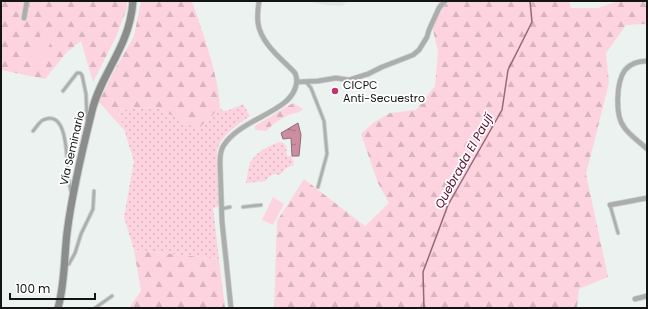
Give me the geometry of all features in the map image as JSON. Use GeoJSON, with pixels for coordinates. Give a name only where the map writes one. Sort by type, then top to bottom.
{"type":"FeatureCollection","features":[{"type":"Feature","properties":{"kind":"main road","name":"Vía Seminario"},"geometry":{"type":"LineString","coordinates":[[58,308],[61,297],[72,196],[96,95],[126,35],[130,22],[133,1]]}},
{"type":"Feature","properties":{"kind":"street"},"geometry":{"type":"LineString","coordinates":[[24,18],[27,1]]}},
{"type":"Feature","properties":{"kind":"street"},"geometry":{"type":"LineString","coordinates":[[231,308],[221,209],[220,155],[222,147],[230,137],[238,131],[285,102],[297,84],[295,73],[269,47],[262,35],[258,23],[259,1]]}},
{"type":"Feature","properties":{"kind":"street"},"geometry":{"type":"LineString","coordinates":[[297,82],[336,78],[349,80],[368,74],[413,55],[419,50],[427,37],[438,8],[445,1]]}},
{"type":"Feature","properties":{"kind":"street"},"geometry":{"type":"LineString","coordinates":[[647,61],[640,61],[632,64],[624,71],[620,82],[618,101],[619,117],[624,127],[647,148]]}},
{"type":"Feature","properties":{"kind":"street"},"geometry":{"type":"LineString","coordinates":[[610,205],[647,198]]}},
{"type":"Feature","properties":{"kind":"street"},"geometry":{"type":"LineString","coordinates":[[635,299],[647,296]]}},
{"type":"Feature","properties":{"kind":"lane"},"geometry":{"type":"LineString","coordinates":[[63,90],[77,73],[82,75],[86,94],[88,131]]}},
{"type":"Feature","properties":{"kind":"lane"},"geometry":{"type":"LineString","coordinates":[[305,81],[311,88],[324,121],[327,154],[318,187]]}},
{"type":"Feature","properties":{"kind":"lane"},"geometry":{"type":"LineString","coordinates":[[33,131],[42,120],[50,118],[57,120],[62,127],[65,135],[69,182],[72,196]]}},
{"type":"Feature","properties":{"kind":"lane"},"geometry":{"type":"LineString","coordinates":[[64,266],[69,264],[75,253],[93,209],[94,191]]}},
{"type":"Feature","properties":{"kind":"lane"},"geometry":{"type":"LineString","coordinates":[[243,206],[261,204]]}},
{"type":"Feature","properties":{"kind":"lane"},"geometry":{"type":"LineString","coordinates":[[610,205],[618,233]]}},
{"type":"Feature","properties":{"kind":"lane"},"geometry":{"type":"LineString","coordinates":[[221,209],[230,207]]}},
{"type":"Feature","properties":{"kind":"lane"},"geometry":{"type":"LineString","coordinates":[[95,308],[112,296]]}},
{"type":"Feature","properties":{"kind":"shaded area"},"geometry":{"type":"Polygon","coordinates":[[[308,1],[347,1],[342,6],[324,5],[308,1]]]}},
{"type":"Feature","properties":{"kind":"green space"},"geometry":{"type":"Polygon","coordinates":[[[1,1],[127,1],[127,8],[116,37],[93,82],[81,41],[67,52],[45,79],[1,70],[1,1]]]}},
{"type":"Feature","properties":{"kind":"green space"},"geometry":{"type":"Polygon","coordinates":[[[141,1],[192,1],[212,63],[218,87],[220,108],[198,129],[156,107],[118,110],[124,130],[99,102],[113,73],[134,36],[141,1]]]}},
{"type":"Feature","properties":{"kind":"green space"},"geometry":{"type":"Polygon","coordinates":[[[440,1],[569,1],[571,8],[598,8],[618,1],[647,1],[647,25],[626,25],[606,53],[609,83],[586,174],[608,277],[579,289],[577,308],[274,308],[277,221],[304,179],[365,226],[389,203],[378,183],[361,134],[373,123],[390,113],[416,110],[435,86],[438,52],[433,30],[437,5],[440,1]]]}},
{"type":"Feature","properties":{"kind":"green space"},"geometry":{"type":"Polygon","coordinates":[[[41,34],[52,38],[43,62],[32,57],[41,34]]]}},
{"type":"Feature","properties":{"kind":"green space"},"geometry":{"type":"Polygon","coordinates":[[[293,103],[303,109],[281,119],[266,131],[255,130],[255,126],[293,103]]]}},
{"type":"Feature","properties":{"kind":"green space"},"geometry":{"type":"Polygon","coordinates":[[[243,104],[250,116],[226,135],[217,151],[220,206],[213,208],[219,259],[134,250],[124,217],[134,161],[118,110],[156,107],[198,129],[220,108],[223,111],[229,110],[243,104]]]}},
{"type":"Feature","properties":{"kind":"green space"},"geometry":{"type":"Polygon","coordinates":[[[282,142],[286,146],[287,156],[292,156],[294,165],[286,168],[280,175],[272,175],[265,181],[246,183],[249,165],[252,159],[264,149],[273,144],[282,142]]]}},
{"type":"Feature","properties":{"kind":"green space"},"geometry":{"type":"Polygon","coordinates":[[[273,197],[284,204],[273,225],[262,220],[273,197]]]}},
{"type":"Feature","properties":{"kind":"green space"},"geometry":{"type":"Polygon","coordinates":[[[134,250],[219,259],[225,308],[129,308],[141,291],[134,250]]]}},
{"type":"Feature","properties":{"kind":"water"},"geometry":{"type":"Polygon","coordinates":[[[298,123],[301,135],[299,156],[292,156],[291,138],[283,139],[281,133],[298,123]]]}},
{"type":"Feature","properties":{"kind":"waterway","name":"Quebrada El Paují"},"geometry":{"type":"LineString","coordinates":[[424,308],[423,272],[448,205],[502,110],[508,70],[532,22],[530,1]]}},
{"type":"Feature","properties":{"kind":"place","name":"CICPC Anti-Secuestro"},"geometry":{"type":"Point","coordinates":[335,91]}}]}
